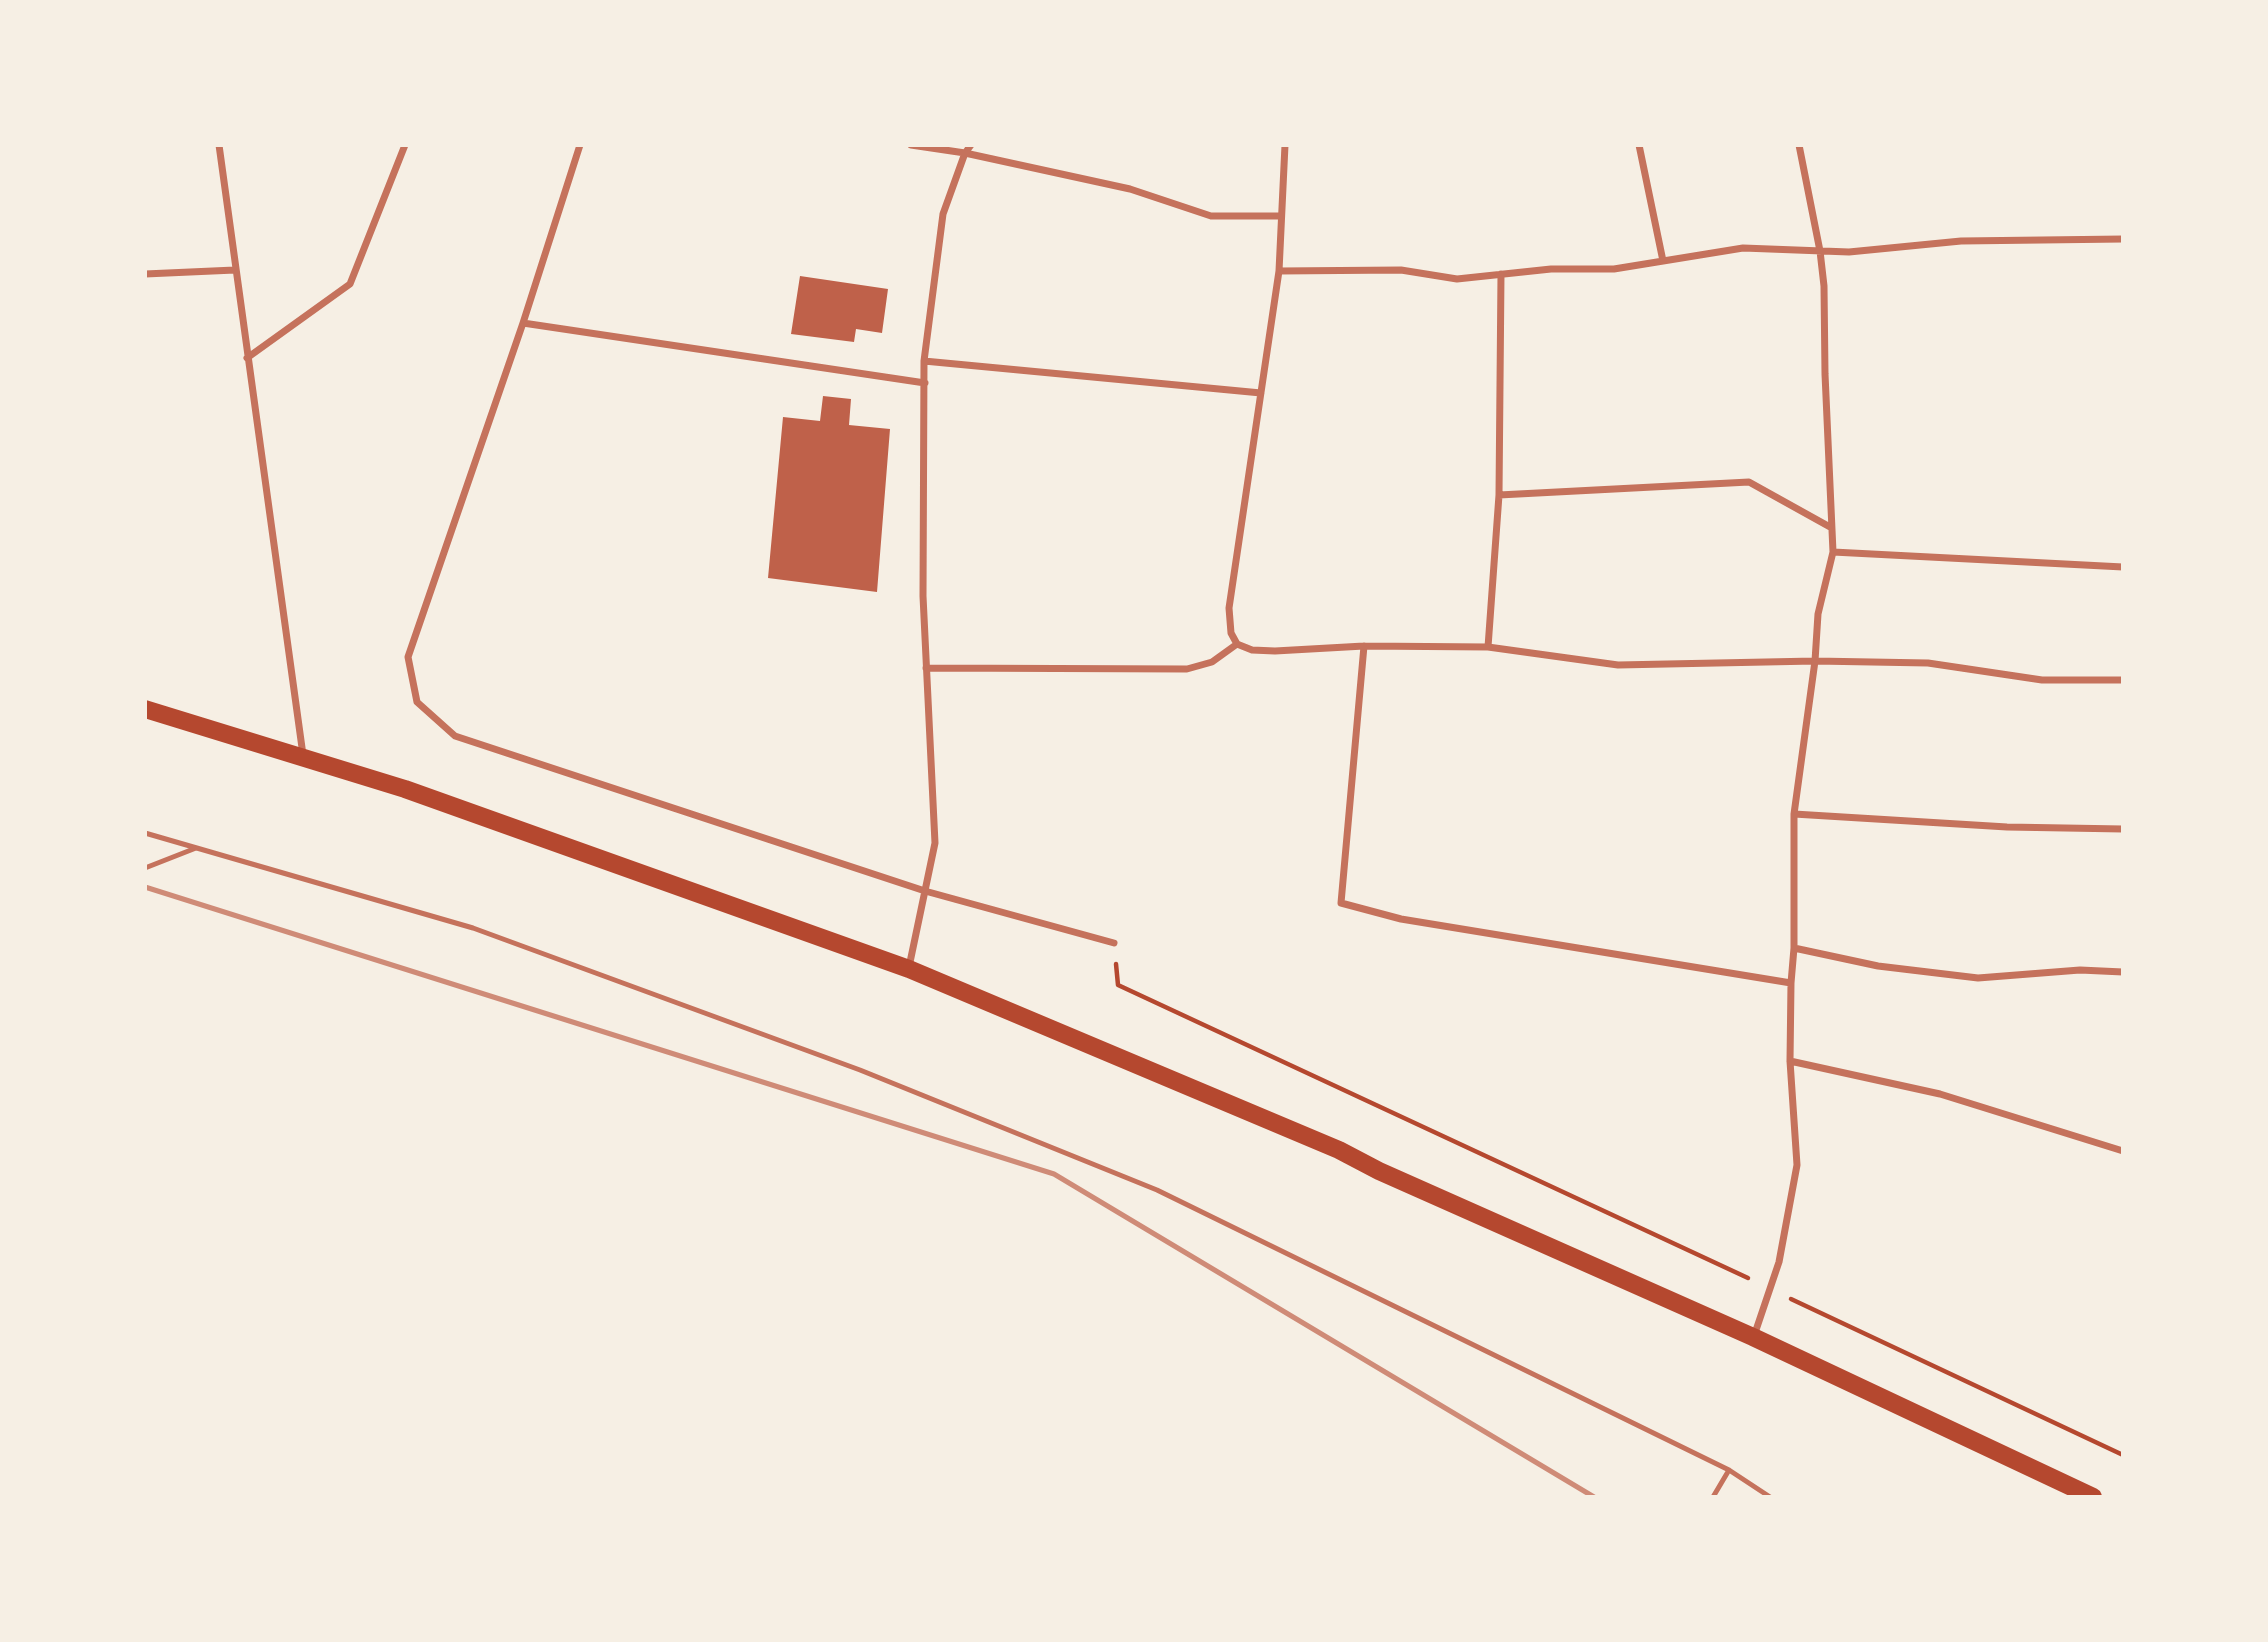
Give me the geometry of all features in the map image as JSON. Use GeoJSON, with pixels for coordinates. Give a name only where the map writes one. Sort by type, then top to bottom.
{"type":"FeatureCollection","features":[{"type":"Feature","properties":{"kind":"main road"},"geometry":{"type":"LineString","coordinates":[[145,709],[405,789],[909,969],[1339,1150],[1379,1171],[1753,1337],[2093,1497]]}},
{"type":"Feature","properties":{"kind":"street"},"geometry":{"type":"LineString","coordinates":[[219,145],[304,758]]}},
{"type":"Feature","properties":{"kind":"street"},"geometry":{"type":"LineString","coordinates":[[247,358],[350,284],[405,145]]}},
{"type":"Feature","properties":{"kind":"street"},"geometry":{"type":"LineString","coordinates":[[580,145],[523,323],[408,657],[417,702],[455,736],[925,891],[1114,943]]}},
{"type":"Feature","properties":{"kind":"street"},"geometry":{"type":"LineString","coordinates":[[911,145],[965,153],[1129,189],[1211,216],[1281,216]]}},
{"type":"Feature","properties":{"kind":"street"},"geometry":{"type":"LineString","coordinates":[[909,969],[935,843],[923,596],[925,361],[943,214],[965,153],[971,145]]}},
{"type":"Feature","properties":{"kind":"street"},"geometry":{"type":"LineString","coordinates":[[1286,145],[1279,271],[1229,608],[1231,633],[1237,644],[1252,650],[1275,651],[1364,646],[1488,646],[1618,666],[1815,661],[1928,663],[2042,680],[2123,680]]}},
{"type":"Feature","properties":{"kind":"street"},"geometry":{"type":"LineString","coordinates":[[1639,145],[1663,261]]}},
{"type":"Feature","properties":{"kind":"street"},"geometry":{"type":"LineString","coordinates":[[1753,1337],[1779,1262],[1797,1165],[1790,1061],[1794,948],[1794,814],[1815,661],[1818,614],[1833,552],[1830,527],[1824,286],[1820,251],[1799,145]]}},
{"type":"Feature","properties":{"kind":"street"},"geometry":{"type":"LineString","coordinates":[[1279,271],[1401,270],[1457,279],[1551,269],[1614,269],[1743,248],[1849,251],[1961,241],[2123,239]]}},
{"type":"Feature","properties":{"kind":"street"},"geometry":{"type":"LineString","coordinates":[[145,274],[235,270]]}},
{"type":"Feature","properties":{"kind":"street"},"geometry":{"type":"LineString","coordinates":[[1488,646],[1499,495],[1501,274]]}},
{"type":"Feature","properties":{"kind":"street"},"geometry":{"type":"LineString","coordinates":[[523,323],[925,383]]}},
{"type":"Feature","properties":{"kind":"street"},"geometry":{"type":"LineString","coordinates":[[925,361],[1261,394]]}},
{"type":"Feature","properties":{"kind":"street"},"geometry":{"type":"LineString","coordinates":[[1499,495],[1749,482],[1830,527]]}},
{"type":"Feature","properties":{"kind":"street"},"geometry":{"type":"LineString","coordinates":[[1833,552],[2123,567]]}},
{"type":"Feature","properties":{"kind":"street"},"geometry":{"type":"LineString","coordinates":[[926,668],[1187,669],[1212,662],[1237,644]]}},
{"type":"Feature","properties":{"kind":"street"},"geometry":{"type":"LineString","coordinates":[[1364,646],[1341,903],[1401,919],[1791,983]]}},
{"type":"Feature","properties":{"kind":"street"},"geometry":{"type":"LineString","coordinates":[[1794,814],[2007,827],[2123,829]]}},
{"type":"Feature","properties":{"kind":"street"},"geometry":{"type":"LineString","coordinates":[[1794,948],[1878,966],[1978,978],[2080,970],[2123,972]]}},
{"type":"Feature","properties":{"kind":"street"},"geometry":{"type":"LineString","coordinates":[[1790,1061],[1940,1094],[2123,1151]]}},
{"type":"Feature","properties":{"kind":"lane"},"geometry":{"type":"LineString","coordinates":[[145,833],[473,928],[860,1070],[1144,1185],[1729,1470],[1770,1497]]}},
{"type":"Feature","properties":{"kind":"lane"},"geometry":{"type":"LineString","coordinates":[[145,867],[196,848]]}},
{"type":"Feature","properties":{"kind":"lane"},"geometry":{"type":"LineString","coordinates":[[1713,1497],[1729,1470]]}},
{"type":"Feature","properties":{"kind":"path"},"geometry":{"type":"LineString","coordinates":[[1114,943],[1118,985],[2123,1455]]}},
{"type":"Feature","properties":{"kind":"building"},"geometry":{"type":"Polygon","coordinates":[[[800,276],[888,289],[882,333],[856,329],[854,342],[791,334],[800,276]]]}},
{"type":"Feature","properties":{"kind":"building"},"geometry":{"type":"Polygon","coordinates":[[[823,396],[851,399],[849,425],[890,429],[877,592],[768,578],[783,417],[820,421],[823,396]]]}},
{"type":"Feature","properties":{"kind":"railway"},"geometry":{"type":"LineString","coordinates":[[145,887],[1054,1174],[1594,1497]]}}]}
